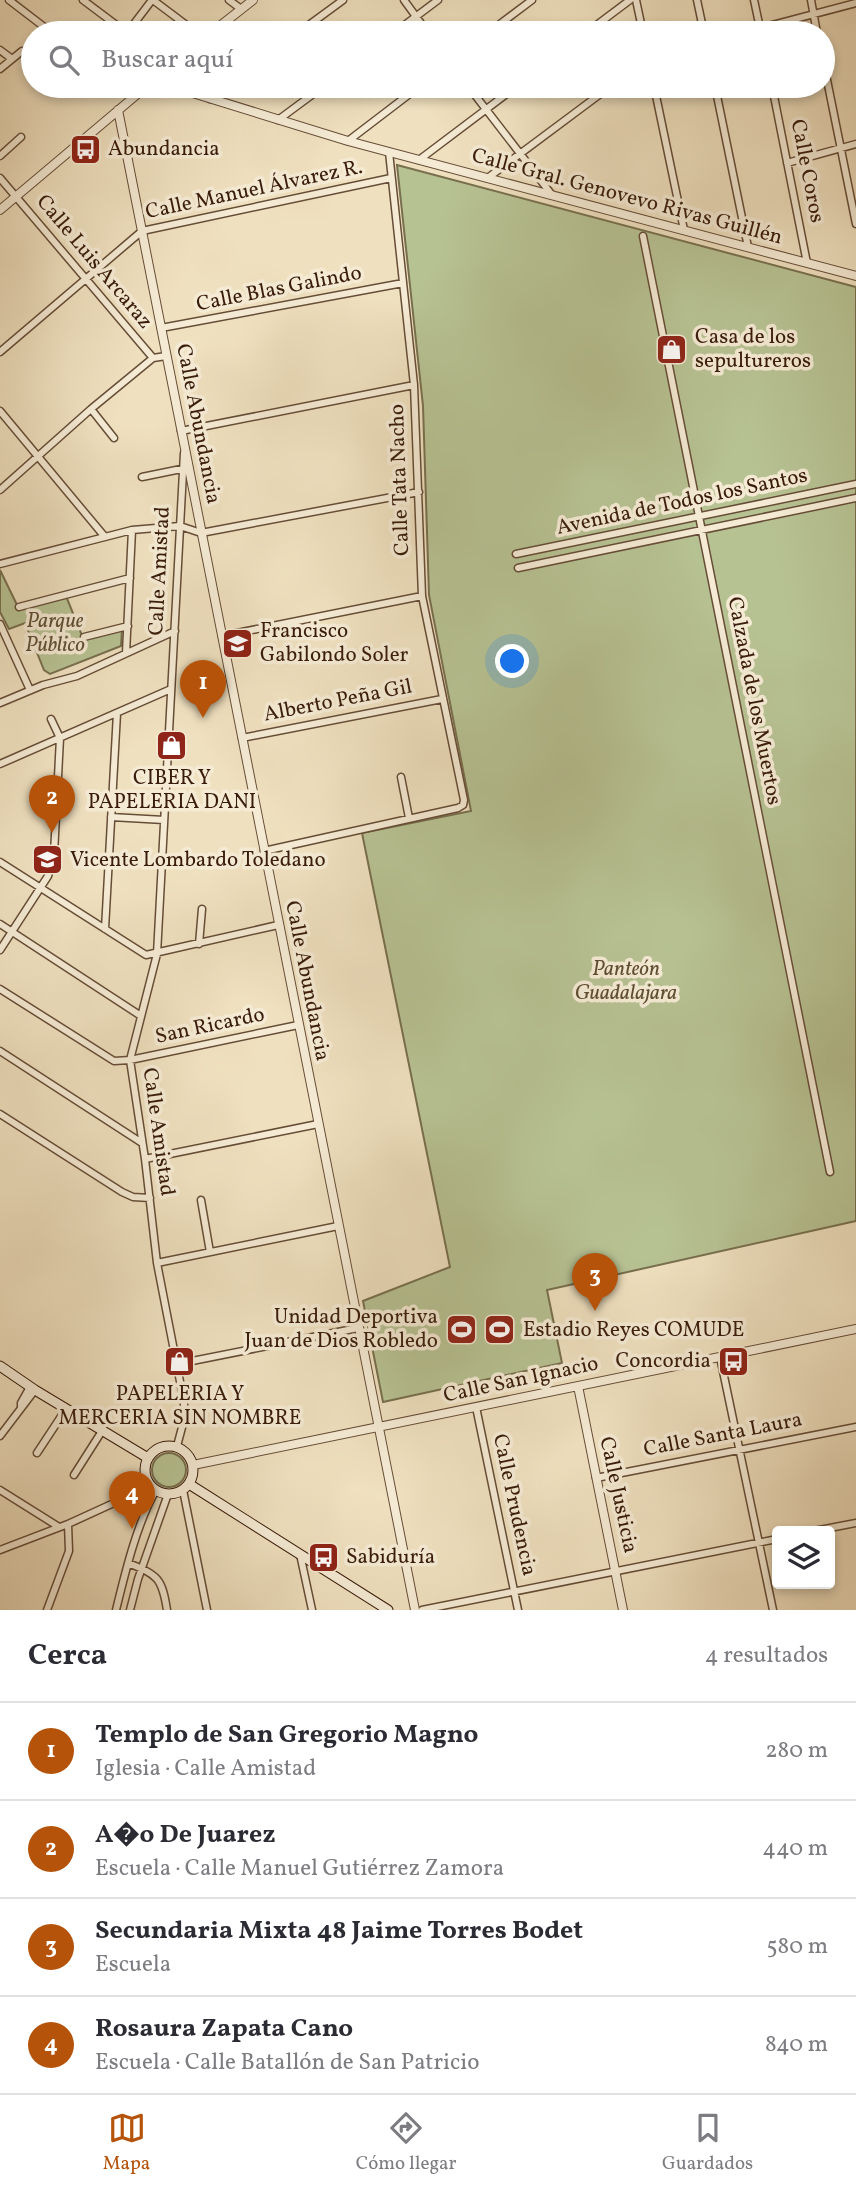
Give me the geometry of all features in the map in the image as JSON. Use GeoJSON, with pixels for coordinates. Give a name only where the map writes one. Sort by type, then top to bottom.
{"type":"FeatureCollection","features":[{"type":"Feature","properties":{"kind":"main road"},"geometry":{"type":"LineString","coordinates":[[0,1366],[33,1389],[148,1458]]}},
{"type":"Feature","properties":{"kind":"main road"},"geometry":{"type":"LineString","coordinates":[[161,1446],[177,1446],[190,1457],[193,1465],[192,1478],[186,1487],[168,1494],[154,1488],[145,1474],[148,1458],[161,1446]]}},
{"type":"Feature","properties":{"kind":"main road"},"geometry":{"type":"LineString","coordinates":[[186,1487],[388,1610]]}},
{"type":"Feature","properties":{"kind":"street"},"geometry":{"type":"LineString","coordinates":[[9,0],[36,21]]}},
{"type":"Feature","properties":{"kind":"street"},"geometry":{"type":"LineString","coordinates":[[83,0],[111,21]]}},
{"type":"Feature","properties":{"kind":"street"},"geometry":{"type":"LineString","coordinates":[[136,21],[153,0],[181,21]]}},
{"type":"Feature","properties":{"kind":"street"},"geometry":{"type":"LineString","coordinates":[[229,0],[241,9]]}},
{"type":"Feature","properties":{"kind":"street"},"geometry":{"type":"LineString","coordinates":[[226,21],[253,0]]}},
{"type":"Feature","properties":{"kind":"street"},"geometry":{"type":"LineString","coordinates":[[314,21],[343,0]]}},
{"type":"Feature","properties":{"kind":"street"},"geometry":{"type":"LineString","coordinates":[[404,0],[419,21]]}},
{"type":"Feature","properties":{"kind":"street"},"geometry":{"type":"LineString","coordinates":[[410,21],[438,0]]}},
{"type":"Feature","properties":{"kind":"street"},"geometry":{"type":"LineString","coordinates":[[504,21],[532,0]]}},
{"type":"Feature","properties":{"kind":"street"},"geometry":{"type":"LineString","coordinates":[[602,21],[630,0]]}},
{"type":"Feature","properties":{"kind":"street"},"geometry":{"type":"LineString","coordinates":[[636,0],[640,21]]}},
{"type":"Feature","properties":{"kind":"street"},"geometry":{"type":"LineString","coordinates":[[697,0],[701,21]]}},
{"type":"Feature","properties":{"kind":"street"},"geometry":{"type":"LineString","coordinates":[[754,0],[758,21]]}},
{"type":"Feature","properties":{"kind":"street"},"geometry":{"type":"LineString","coordinates":[[811,0],[815,21]]}},
{"type":"Feature","properties":{"kind":"street"},"geometry":{"type":"LineString","coordinates":[[794,21],[856,3]]}},
{"type":"Feature","properties":{"kind":"street"},"geometry":{"type":"LineString","coordinates":[[0,50],[12,60]]}},
{"type":"Feature","properties":{"kind":"street"},"geometry":{"type":"LineString","coordinates":[[0,69],[21,52]]}},
{"type":"Feature","properties":{"kind":"street"},"geometry":{"type":"LineString","coordinates":[[0,210],[132,98]]}},
{"type":"Feature","properties":{"kind":"street","name":"Calle Gral. Genovevo Rivas Guillén"},"geometry":{"type":"LineString","coordinates":[[207,98],[348,141],[856,276]]}},
{"type":"Feature","properties":{"kind":"street"},"geometry":{"type":"LineString","coordinates":[[278,121],[308,98]]}},
{"type":"Feature","properties":{"kind":"street"},"geometry":{"type":"LineString","coordinates":[[348,141],[404,98]]}},
{"type":"Feature","properties":{"kind":"street"},"geometry":{"type":"LineString","coordinates":[[477,98],[552,195]]}},
{"type":"Feature","properties":{"kind":"street"},"geometry":{"type":"LineString","coordinates":[[419,160],[501,98]]}},
{"type":"Feature","properties":{"kind":"street"},"geometry":{"type":"LineString","coordinates":[[489,177],[595,98]]}},
{"type":"Feature","properties":{"kind":"street"},"geometry":{"type":"LineString","coordinates":[[656,98],[684,230]]}},
{"type":"Feature","properties":{"kind":"street"},"geometry":{"type":"LineString","coordinates":[[717,98],[748,247]]}},
{"type":"Feature","properties":{"kind":"street","name":"Calle Coros"},"geometry":{"type":"LineString","coordinates":[[774,98],[807,263]]}},
{"type":"Feature","properties":{"kind":"street"},"geometry":{"type":"LineString","coordinates":[[831,98],[856,224]]}},
{"type":"Feature","properties":{"kind":"street","name":"Calle Abundancia"},"geometry":{"type":"LineString","coordinates":[[118,110],[184,444],[186,468],[222,636],[415,1610]]}},
{"type":"Feature","properties":{"kind":"street"},"geometry":{"type":"LineString","coordinates":[[0,156],[21,137]]}},
{"type":"Feature","properties":{"kind":"street"},"geometry":{"type":"LineString","coordinates":[[787,163],[856,144]]}},
{"type":"Feature","properties":{"kind":"street","name":"Calle Tata Nacho"},"geometry":{"type":"LineString","coordinates":[[389,152],[414,385],[422,596],[464,800],[463,805],[458,807],[409,818]]}},
{"type":"Feature","properties":{"kind":"street","name":"Calle Manuel Álvarez R."},"geometry":{"type":"LineString","coordinates":[[0,352],[142,232],[391,177]]}},
{"type":"Feature","properties":{"kind":"street","name":"Calle Luis Arcaraz"},"geometry":{"type":"LineString","coordinates":[[0,178],[153,358],[166,356]]}},
{"type":"Feature","properties":{"kind":"street","name":"Calzada de los Muertos"},"geometry":{"type":"LineString","coordinates":[[643,236],[830,1172]]}},
{"type":"Feature","properties":{"kind":"street","name":"Calle Blas Galindo"},"geometry":{"type":"LineString","coordinates":[[161,328],[403,283]]}},
{"type":"Feature","properties":{"kind":"street"},"geometry":{"type":"LineString","coordinates":[[0,490],[153,358]]}},
{"type":"Feature","properties":{"kind":"street"},"geometry":{"type":"LineString","coordinates":[[181,431],[414,385]]}},
{"type":"Feature","properties":{"kind":"street"},"geometry":{"type":"LineString","coordinates":[[91,409],[114,438]]}},
{"type":"Feature","properties":{"kind":"street"},"geometry":{"type":"LineString","coordinates":[[0,411],[105,537]]}},
{"type":"Feature","properties":{"kind":"street"},"geometry":{"type":"LineString","coordinates":[[142,478],[186,468]]}},
{"type":"Feature","properties":{"kind":"street","name":"Calle Amistad"},"geometry":{"type":"LineString","coordinates":[[177,1446],[184,1413],[157,1263],[130,1060],[157,954],[180,526],[186,468]]}},
{"type":"Feature","properties":{"kind":"street","name":"Avenida de Todos los Santos"},"geometry":{"type":"LineString","coordinates":[[516,554],[856,485]]}},
{"type":"Feature","properties":{"kind":"street"},"geometry":{"type":"LineString","coordinates":[[0,565],[132,530],[180,526],[201,533],[419,492]]}},
{"type":"Feature","properties":{"kind":"street","name":"Avenida de Todos los Santos"},"geometry":{"type":"LineString","coordinates":[[518,568],[856,498]]}},
{"type":"Feature","properties":{"kind":"street"},"geometry":{"type":"LineString","coordinates":[[126,653],[132,530]]}},
{"type":"Feature","properties":{"kind":"street"},"geometry":{"type":"LineString","coordinates":[[19,607],[130,578]]}},
{"type":"Feature","properties":{"kind":"street"},"geometry":{"type":"LineString","coordinates":[[222,636],[422,596]]}},
{"type":"Feature","properties":{"kind":"street"},"geometry":{"type":"LineString","coordinates":[[0,624],[30,690]]}},
{"type":"Feature","properties":{"kind":"street"},"geometry":{"type":"LineString","coordinates":[[84,637],[128,626]]}},
{"type":"Feature","properties":{"kind":"street"},"geometry":{"type":"LineString","coordinates":[[0,704],[30,690],[77,676],[175,631]]}},
{"type":"Feature","properties":{"kind":"street"},"geometry":{"type":"LineString","coordinates":[[0,764],[172,689]]}},
{"type":"Feature","properties":{"kind":"street","name":"Alberto Peña Gil"},"geometry":{"type":"LineString","coordinates":[[242,738],[442,699]]}},
{"type":"Feature","properties":{"kind":"street"},"geometry":{"type":"LineString","coordinates":[[105,929],[117,713]]}},
{"type":"Feature","properties":{"kind":"street"},"geometry":{"type":"LineString","coordinates":[[0,950],[48,876],[54,855],[60,738],[51,719]]}},
{"type":"Feature","properties":{"kind":"street"},"geometry":{"type":"LineString","coordinates":[[264,850],[409,818],[401,777]]}},
{"type":"Feature","properties":{"kind":"street"},"geometry":{"type":"LineString","coordinates":[[111,817],[164,820]]}},
{"type":"Feature","properties":{"kind":"street"},"geometry":{"type":"LineString","coordinates":[[0,862],[149,956],[278,925]]}},
{"type":"Feature","properties":{"kind":"street"},"geometry":{"type":"LineString","coordinates":[[199,944],[202,909]]}},
{"type":"Feature","properties":{"kind":"street"},"geometry":{"type":"LineString","coordinates":[[0,924],[141,1016]]}},
{"type":"Feature","properties":{"kind":"street"},"geometry":{"type":"LineString","coordinates":[[0,989],[111,1059],[130,1060]]}},
{"type":"Feature","properties":{"kind":"street","name":"San Ricardo"},"geometry":{"type":"LineString","coordinates":[[130,1060],[298,1025]]}},
{"type":"Feature","properties":{"kind":"street"},"geometry":{"type":"LineString","coordinates":[[0,1051],[142,1143]]}},
{"type":"Feature","properties":{"kind":"street"},"geometry":{"type":"LineString","coordinates":[[0,1114],[122,1192],[133,1197],[150,1198]]}},
{"type":"Feature","properties":{"kind":"street"},"geometry":{"type":"LineString","coordinates":[[145,1159],[318,1124]]}},
{"type":"Feature","properties":{"kind":"street"},"geometry":{"type":"LineString","coordinates":[[201,1200],[209,1252]]}},
{"type":"Feature","properties":{"kind":"street"},"geometry":{"type":"LineString","coordinates":[[157,1263],[338,1226]]}},
{"type":"Feature","properties":{"kind":"street"},"geometry":{"type":"LineString","coordinates":[[177,1364],[358,1328]]}},
{"type":"Feature","properties":{"kind":"street","name":"Calle San Ignacio"},"geometry":{"type":"LineString","coordinates":[[193,1465],[856,1329]]}},
{"type":"Feature","properties":{"kind":"street"},"geometry":{"type":"LineString","coordinates":[[720,1357],[773,1610]]}},
{"type":"Feature","properties":{"kind":"street","name":"Calle Justicia"},"geometry":{"type":"LineString","coordinates":[[578,1386],[623,1610]]}},
{"type":"Feature","properties":{"kind":"street"},"geometry":{"type":"LineString","coordinates":[[0,1436],[24,1406],[33,1389]]}},
{"type":"Feature","properties":{"kind":"street","name":"Calle Prudencia"},"geometry":{"type":"LineString","coordinates":[[476,1407],[518,1610]]}},
{"type":"Feature","properties":{"kind":"street"},"geometry":{"type":"LineString","coordinates":[[37,1453],[66,1409]]}},
{"type":"Feature","properties":{"kind":"street","name":"Calle Santa Laura"},"geometry":{"type":"LineString","coordinates":[[596,1478],[856,1427]]}},
{"type":"Feature","properties":{"kind":"street"},"geometry":{"type":"LineString","coordinates":[[74,1475],[102,1431]]}},
{"type":"Feature","properties":{"kind":"street"},"geometry":{"type":"LineString","coordinates":[[186,1487],[207,1610]]}},
{"type":"Feature","properties":{"kind":"street"},"geometry":{"type":"LineString","coordinates":[[0,1550],[154,1488]]}},
{"type":"Feature","properties":{"kind":"street"},"geometry":{"type":"LineString","coordinates":[[116,1610],[128,1563],[154,1488]]}},
{"type":"Feature","properties":{"kind":"street"},"geometry":{"type":"LineString","coordinates":[[0,1490],[59,1527]]}},
{"type":"Feature","properties":{"kind":"street"},"geometry":{"type":"LineString","coordinates":[[130,1610],[141,1569],[168,1494]]}},
{"type":"Feature","properties":{"kind":"street"},"geometry":{"type":"LineString","coordinates":[[835,1526],[856,1522]]}},
{"type":"Feature","properties":{"kind":"street"},"geometry":{"type":"LineString","coordinates":[[47,1610],[68,1551],[68,1524]]}},
{"type":"Feature","properties":{"kind":"street"},"geometry":{"type":"LineString","coordinates":[[422,1610],[772,1540]]}},
{"type":"Feature","properties":{"kind":"street"},"geometry":{"type":"LineString","coordinates":[[300,1554],[312,1610]]}},
{"type":"Feature","properties":{"kind":"street"},"geometry":{"type":"LineString","coordinates":[[128,1563],[151,1573],[161,1583],[167,1610]]}},
{"type":"Feature","properties":{"kind":"green space","name":"Panteón Guadalajara"},"geometry":{"type":"Polygon","coordinates":[[[397,165],[856,287],[856,1221],[547,1290],[562,1363],[383,1402],[363,1301],[450,1267],[362,833],[471,811],[429,595],[423,406],[397,165]]]}},
{"type":"Feature","properties":{"kind":"green space","name":"Parque Público"},"geometry":{"type":"Polygon","coordinates":[[[0,570],[19,609],[66,596],[83,638],[122,628],[121,646],[50,674],[44,670],[25,623],[9,629],[0,612],[0,570]]]}},
{"type":"Feature","properties":{"kind":"green space"},"geometry":{"type":"Polygon","coordinates":[[[169,1453],[181,1458],[186,1470],[181,1482],[169,1487],[157,1482],[152,1470],[157,1458],[169,1453]]]}},
{"type":"Feature","properties":{"kind":"place","name":"Abundancia"},"geometry":{"type":"Point","coordinates":[85,149]}},
{"type":"Feature","properties":{"kind":"place","name":"Casa de los sepultureros"},"geometry":{"type":"Point","coordinates":[672,349]}},
{"type":"Feature","properties":{"kind":"place","name":"Francisco Gabilondo Soler"},"geometry":{"type":"Point","coordinates":[237,643]}},
{"type":"Feature","properties":{"kind":"place","name":"Templo de San Gregorio Magno"},"geometry":{"type":"Point","coordinates":[203,718]}},
{"type":"Feature","properties":{"kind":"place","name":"CIBER Y PAPELERIA DANI"},"geometry":{"type":"Point","coordinates":[172,746]}},
{"type":"Feature","properties":{"kind":"place","name":"A�o De Juarez"},"geometry":{"type":"Point","coordinates":[52,833]}},
{"type":"Feature","properties":{"kind":"place","name":"Vicente Lombardo Toledano"},"geometry":{"type":"Point","coordinates":[47,860]}},
{"type":"Feature","properties":{"kind":"place","name":"Secundaria Mixta 48 Jaime Torres Bodet"},"geometry":{"type":"Point","coordinates":[595,1311]}},
{"type":"Feature","properties":{"kind":"place","name":"Unidad Deportiva Juan de Dios Robledo"},"geometry":{"type":"Point","coordinates":[461,1329]}},
{"type":"Feature","properties":{"kind":"place","name":"Estadio Reyes COMUDE"},"geometry":{"type":"Point","coordinates":[500,1330]}},
{"type":"Feature","properties":{"kind":"place","name":"Concordia"},"geometry":{"type":"Point","coordinates":[734,1361]}},
{"type":"Feature","properties":{"kind":"place","name":"PAPELERIA Y MERCERIA SIN NOMBRE"},"geometry":{"type":"Point","coordinates":[180,1362]}},
{"type":"Feature","properties":{"kind":"place","name":"Rosaura Zapata Cano"},"geometry":{"type":"Point","coordinates":[132,1529]}},
{"type":"Feature","properties":{"kind":"place","name":"Sabiduría"},"geometry":{"type":"Point","coordinates":[323,1557]}}]}
